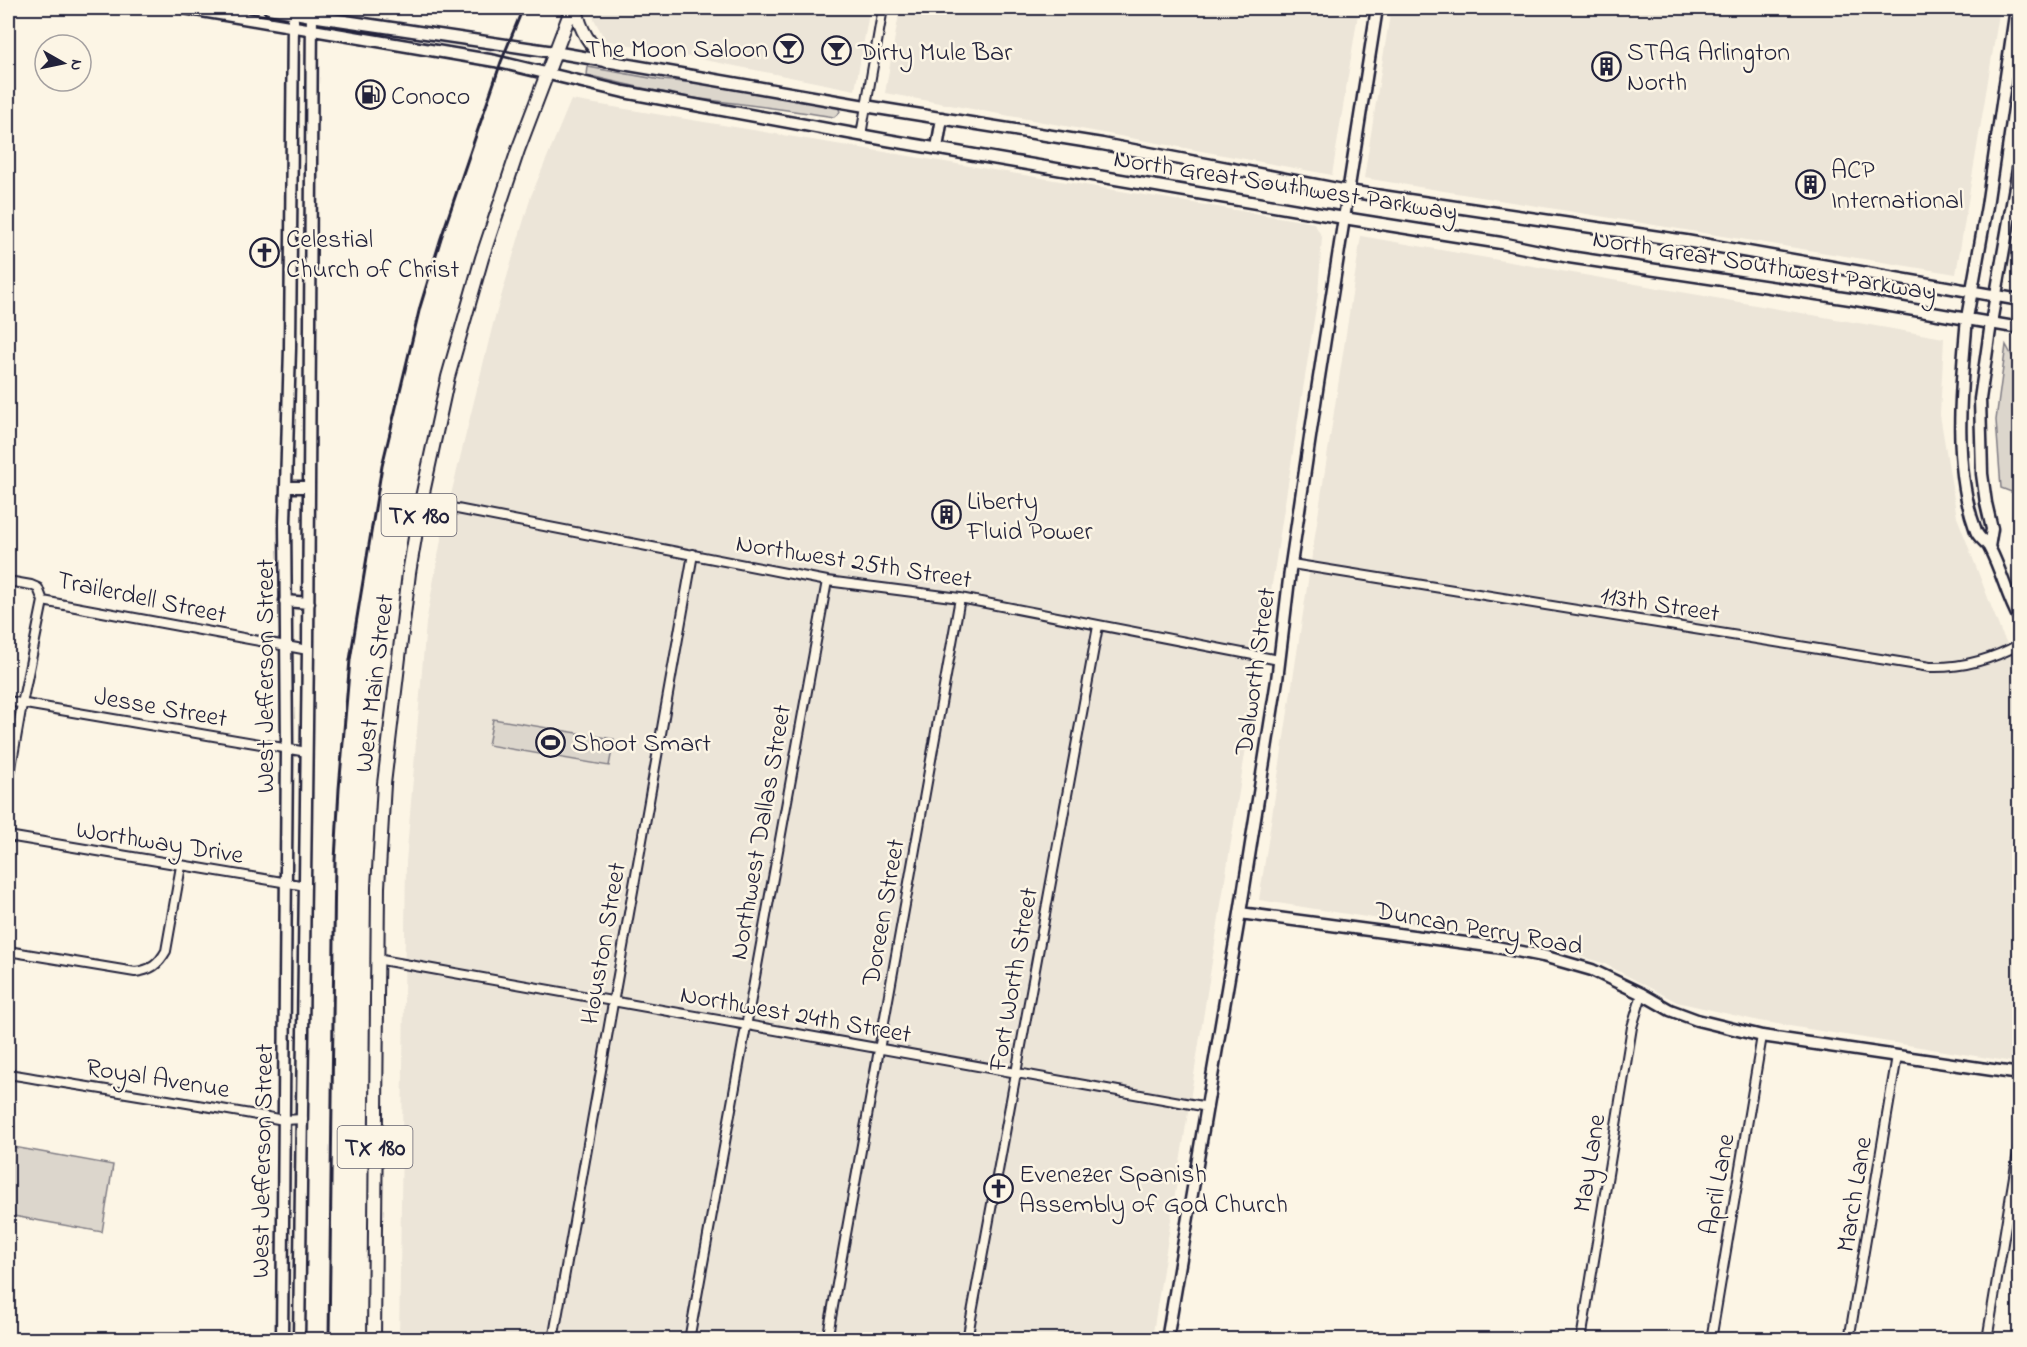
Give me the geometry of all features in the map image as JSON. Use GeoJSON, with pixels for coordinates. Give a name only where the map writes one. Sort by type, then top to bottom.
{"type":"FeatureCollection","features":[{"type":"Feature","properties":{"kind":"main road","name":"North Great Southwest Parkway"},"geometry":{"type":"LineString","coordinates":[[184,8],[397,43],[547,72],[624,92],[861,135],[1501,243],[1569,257],[2019,328]]}},
{"type":"Feature","properties":{"kind":"main road","name":"North Great Southwest Parkway"},"geometry":{"type":"LineString","coordinates":[[269,8],[312,12],[554,52],[1102,144],[1348,191],[1686,242],[2019,300]]}},
{"type":"Feature","properties":{"kind":"main road","name":"TX 180"},"geometry":{"type":"LineString","coordinates":[[554,52],[574,8]]}},
{"type":"Feature","properties":{"kind":"main road"},"geometry":{"type":"LineString","coordinates":[[574,8],[591,46],[607,61]]}},
{"type":"Feature","properties":{"kind":"main road","name":"Dalworth Street"},"geometry":{"type":"LineString","coordinates":[[1167,1340],[1208,1107],[1280,660],[1292,564],[1377,8]]}},
{"type":"Feature","properties":{"kind":"main road"},"geometry":{"type":"LineString","coordinates":[[2016,8],[2015,51],[1967,318],[1961,385],[1963,464],[1967,497],[1976,534],[1989,546],[2019,620]]}},
{"type":"Feature","properties":{"kind":"main road","name":"West Jefferson Street"},"geometry":{"type":"LineString","coordinates":[[282,1340],[287,748],[285,602],[293,10]]}},
{"type":"Feature","properties":{"kind":"main road","name":"West Jefferson Street"},"geometry":{"type":"LineString","coordinates":[[299,1340],[309,650],[312,12]]}},
{"type":"Feature","properties":{"kind":"main road","name":"West Main Street"},"geometry":{"type":"LineString","coordinates":[[374,1340],[378,887],[384,784],[409,573],[421,502],[448,377],[482,258],[554,52]]}},
{"type":"Feature","properties":{"kind":"main road"},"geometry":{"type":"LineString","coordinates":[[937,148],[942,118]]}},
{"type":"Feature","properties":{"kind":"main road"},"geometry":{"type":"LineString","coordinates":[[292,153],[312,154]]}},
{"type":"Feature","properties":{"kind":"main road"},"geometry":{"type":"LineString","coordinates":[[1989,546],[1992,529],[1982,474],[1980,399],[2019,158]]}},
{"type":"Feature","properties":{"kind":"main road"},"geometry":{"type":"LineString","coordinates":[[290,297],[311,297]]}},
{"type":"Feature","properties":{"kind":"main road"},"geometry":{"type":"LineString","coordinates":[[286,487],[308,487]]}},
{"type":"Feature","properties":{"kind":"main road"},"geometry":{"type":"LineString","coordinates":[[285,602],[309,603]]}},
{"type":"Feature","properties":{"kind":"main road","name":"Duncan Perry Road"},"geometry":{"type":"LineString","coordinates":[[1240,913],[1543,956],[1592,970],[1670,1010],[1697,1020],[1762,1036],[2019,1074]]}},
{"type":"Feature","properties":{"kind":"main road"},"geometry":{"type":"LineString","coordinates":[[282,1253],[300,1252]]}},
{"type":"Feature","properties":{"kind":"street"},"geometry":{"type":"LineString","coordinates":[[861,135],[883,8]]}},
{"type":"Feature","properties":{"kind":"street","name":"Northwest 25th Street"},"geometry":{"type":"LineString","coordinates":[[421,502],[826,580],[960,598],[1280,660]]}},
{"type":"Feature","properties":{"kind":"street","name":"Houston Street"},"geometry":{"type":"LineString","coordinates":[[553,1340],[693,554]]}},
{"type":"Feature","properties":{"kind":"street","name":"113th Street"},"geometry":{"type":"LineString","coordinates":[[1292,564],[1930,667],[1952,668],[1974,664],[2019,644]]}},
{"type":"Feature","properties":{"kind":"street","name":"Northwest Dallas Street"},"geometry":{"type":"LineString","coordinates":[[689,1340],[826,580]]}},
{"type":"Feature","properties":{"kind":"street","name":"Trailerdell Street"},"geometry":{"type":"LineString","coordinates":[[8,581],[38,588],[43,601],[309,650]]}},
{"type":"Feature","properties":{"kind":"street","name":"Doreen Street"},"geometry":{"type":"LineString","coordinates":[[827,1340],[960,598]]}},
{"type":"Feature","properties":{"kind":"street"},"geometry":{"type":"LineString","coordinates":[[8,785],[43,601]]}},
{"type":"Feature","properties":{"kind":"street","name":"Fort Worth Street"},"geometry":{"type":"LineString","coordinates":[[967,1340],[1098,626]]}},
{"type":"Feature","properties":{"kind":"street","name":"Jesse Street"},"geometry":{"type":"LineString","coordinates":[[8,701],[307,752]]}},
{"type":"Feature","properties":{"kind":"street","name":"Worthway Drive"},"geometry":{"type":"LineString","coordinates":[[8,836],[306,886]]}},
{"type":"Feature","properties":{"kind":"street"},"geometry":{"type":"LineString","coordinates":[[8,951],[135,972],[153,968],[166,951],[181,866]]}},
{"type":"Feature","properties":{"kind":"street","name":"Northwest 24th Street"},"geometry":{"type":"LineString","coordinates":[[376,959],[1208,1107]]}},
{"type":"Feature","properties":{"kind":"street","name":"May Lane"},"geometry":{"type":"LineString","coordinates":[[1581,1340],[1632,1027],[1642,994]]}},
{"type":"Feature","properties":{"kind":"street","name":"April Lane"},"geometry":{"type":"LineString","coordinates":[[1711,1340],[1762,1036]]}},
{"type":"Feature","properties":{"kind":"street","name":"March Lane"},"geometry":{"type":"LineString","coordinates":[[1850,1340],[1897,1056]]}},
{"type":"Feature","properties":{"kind":"street","name":"Royal Avenue"},"geometry":{"type":"LineString","coordinates":[[8,1074],[285,1120],[303,1119]]}},
{"type":"Feature","properties":{"kind":"street"},"geometry":{"type":"LineString","coordinates":[[1987,1340],[2019,1140]]}},
{"type":"Feature","properties":{"kind":"shaded area"},"geometry":{"type":"Polygon","coordinates":[[[597,8],[870,8],[855,90],[605,40],[593,17],[597,8]]]}},
{"type":"Feature","properties":{"kind":"shaded area"},"geometry":{"type":"Polygon","coordinates":[[[900,8],[1359,8],[1332,175],[885,93],[900,8]]]}},
{"type":"Feature","properties":{"kind":"shaded area"},"geometry":{"type":"Polygon","coordinates":[[[1391,8],[2000,8],[1956,274],[1364,178],[1391,8]]]}},
{"type":"Feature","properties":{"kind":"shaded area"},"geometry":{"type":"Polygon","coordinates":[[[588,67],[661,80],[720,85],[838,106],[840,112],[834,117],[678,95],[587,75],[588,67]]]}},
{"type":"Feature","properties":{"kind":"shaded area"},"geometry":{"type":"Polygon","coordinates":[[[571,100],[1314,223],[1322,237],[1318,295],[1152,1339],[399,1340],[406,862],[426,623],[444,523],[493,324],[531,196],[571,100]]]}},
{"type":"Feature","properties":{"kind":"shaded area"},"geometry":{"type":"Polygon","coordinates":[[[1361,236],[1944,338],[1940,415],[1957,517],[2001,632],[2019,666],[2019,1063],[1759,1021],[1677,1002],[1603,963],[1538,944],[1259,900],[1361,236]]]}},
{"type":"Feature","properties":{"kind":"shaded area"},"geometry":{"type":"Polygon","coordinates":[[[2006,345],[2019,369],[2019,495],[2001,488],[1996,420],[2006,345]]]}},
{"type":"Feature","properties":{"kind":"shaded area","name":"Shoot Smart"},"geometry":{"type":"Polygon","coordinates":[[[493,719],[614,739],[609,766],[488,745],[493,719]]]}},
{"type":"Feature","properties":{"kind":"shaded area"},"geometry":{"type":"Polygon","coordinates":[[[8,1146],[113,1165],[102,1232],[8,1215],[8,1146]]]}},
{"type":"Feature","properties":{"kind":"railway"},"geometry":{"type":"LineString","coordinates":[[329,1340],[335,860],[350,660],[382,466],[420,307],[501,62],[523,8]]}},
{"type":"Feature","properties":{"kind":"place","name":"The Moon Saloon"},"geometry":{"type":"Point","coordinates":[789,48]}},
{"type":"Feature","properties":{"kind":"place","name":"Dirty Mule Bar"},"geometry":{"type":"Point","coordinates":[837,51]}},
{"type":"Feature","properties":{"kind":"place","name":"STAG Arlington North"},"geometry":{"type":"Point","coordinates":[1606,66]}},
{"type":"Feature","properties":{"kind":"place","name":"Conoco"},"geometry":{"type":"Point","coordinates":[370,95]}},
{"type":"Feature","properties":{"kind":"place","name":"ACP International"},"geometry":{"type":"Point","coordinates":[1810,184]}},
{"type":"Feature","properties":{"kind":"place","name":"Celestial Church of Christ"},"geometry":{"type":"Point","coordinates":[265,253]}},
{"type":"Feature","properties":{"kind":"place","name":"Liberty Fluid Power"},"geometry":{"type":"Point","coordinates":[946,515]}},
{"type":"Feature","properties":{"kind":"place","name":"Shoot Smart"},"geometry":{"type":"Point","coordinates":[551,742]}},
{"type":"Feature","properties":{"kind":"place","name":"Evenezer Spanish Assembly of God Church"},"geometry":{"type":"Point","coordinates":[998,1188]}}]}
